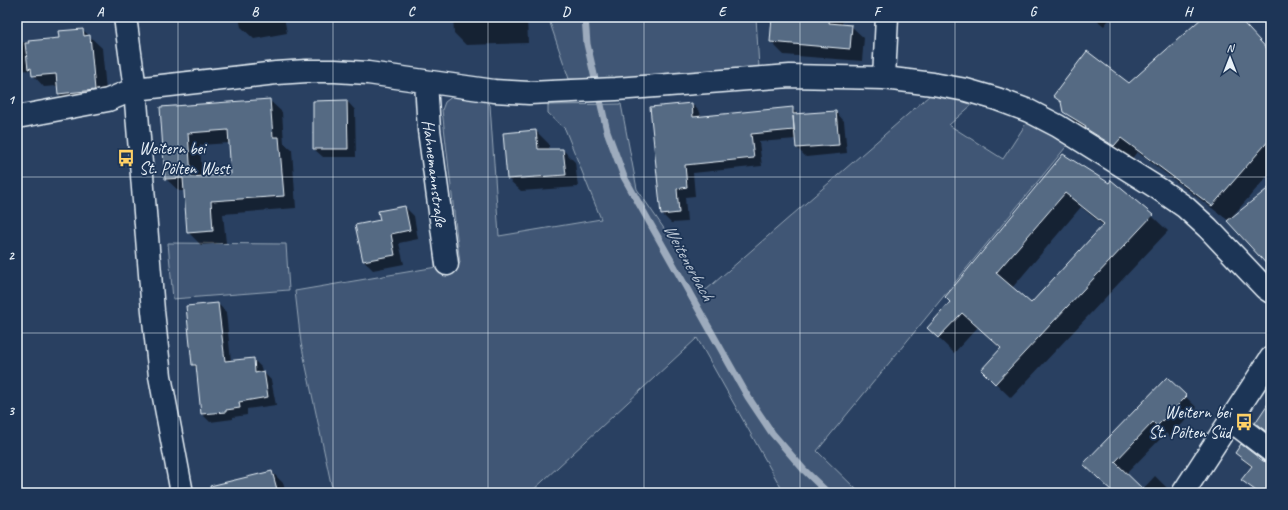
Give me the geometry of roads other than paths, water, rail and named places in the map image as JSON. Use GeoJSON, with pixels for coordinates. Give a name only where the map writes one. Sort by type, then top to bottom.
{"type":"FeatureCollection","features":[{"type":"Feature","properties":{"kind":"street"},"geometry":{"type":"LineString","coordinates":[[125,17],[135,88],[160,376],[182,493]]}},
{"type":"Feature","properties":{"kind":"street"},"geometry":{"type":"LineString","coordinates":[[884,78],[887,17]]}},
{"type":"Feature","properties":{"kind":"street"},"geometry":{"type":"LineString","coordinates":[[17,117],[108,100],[135,88],[276,72],[335,71],[368,73],[494,91],[529,93],[616,89],[790,76],[884,78],[933,84],[966,90],[1030,111],[1058,126],[1159,188],[1185,207],[1208,228],[1271,292]]}},
{"type":"Feature","properties":{"kind":"street","name":"Hahnemannstraße"},"geometry":{"type":"LineString","coordinates":[[426,82],[429,130],[447,264]]}},
{"type":"Feature","properties":{"kind":"street"},"geometry":{"type":"LineString","coordinates":[[1183,493],[1271,358]]}},
{"type":"Feature","properties":{"kind":"street"},"geometry":{"type":"LineString","coordinates":[[1230,420],[1271,451]]}},
{"type":"Feature","properties":{"kind":"waterway","name":"Weitenerbach"},"geometry":{"type":"LineString","coordinates":[[585,17],[587,44],[607,131],[624,177],[748,397],[772,433],[804,470],[828,493]]}},
{"type":"Feature","properties":{"kind":"place","name":"Weitern bei St. Pölten West"},"geometry":{"type":"Point","coordinates":[126,158]}},
{"type":"Feature","properties":{"kind":"place","name":"Weitern bei St. Pölten Süd"},"geometry":{"type":"Point","coordinates":[1244,422]}}]}
